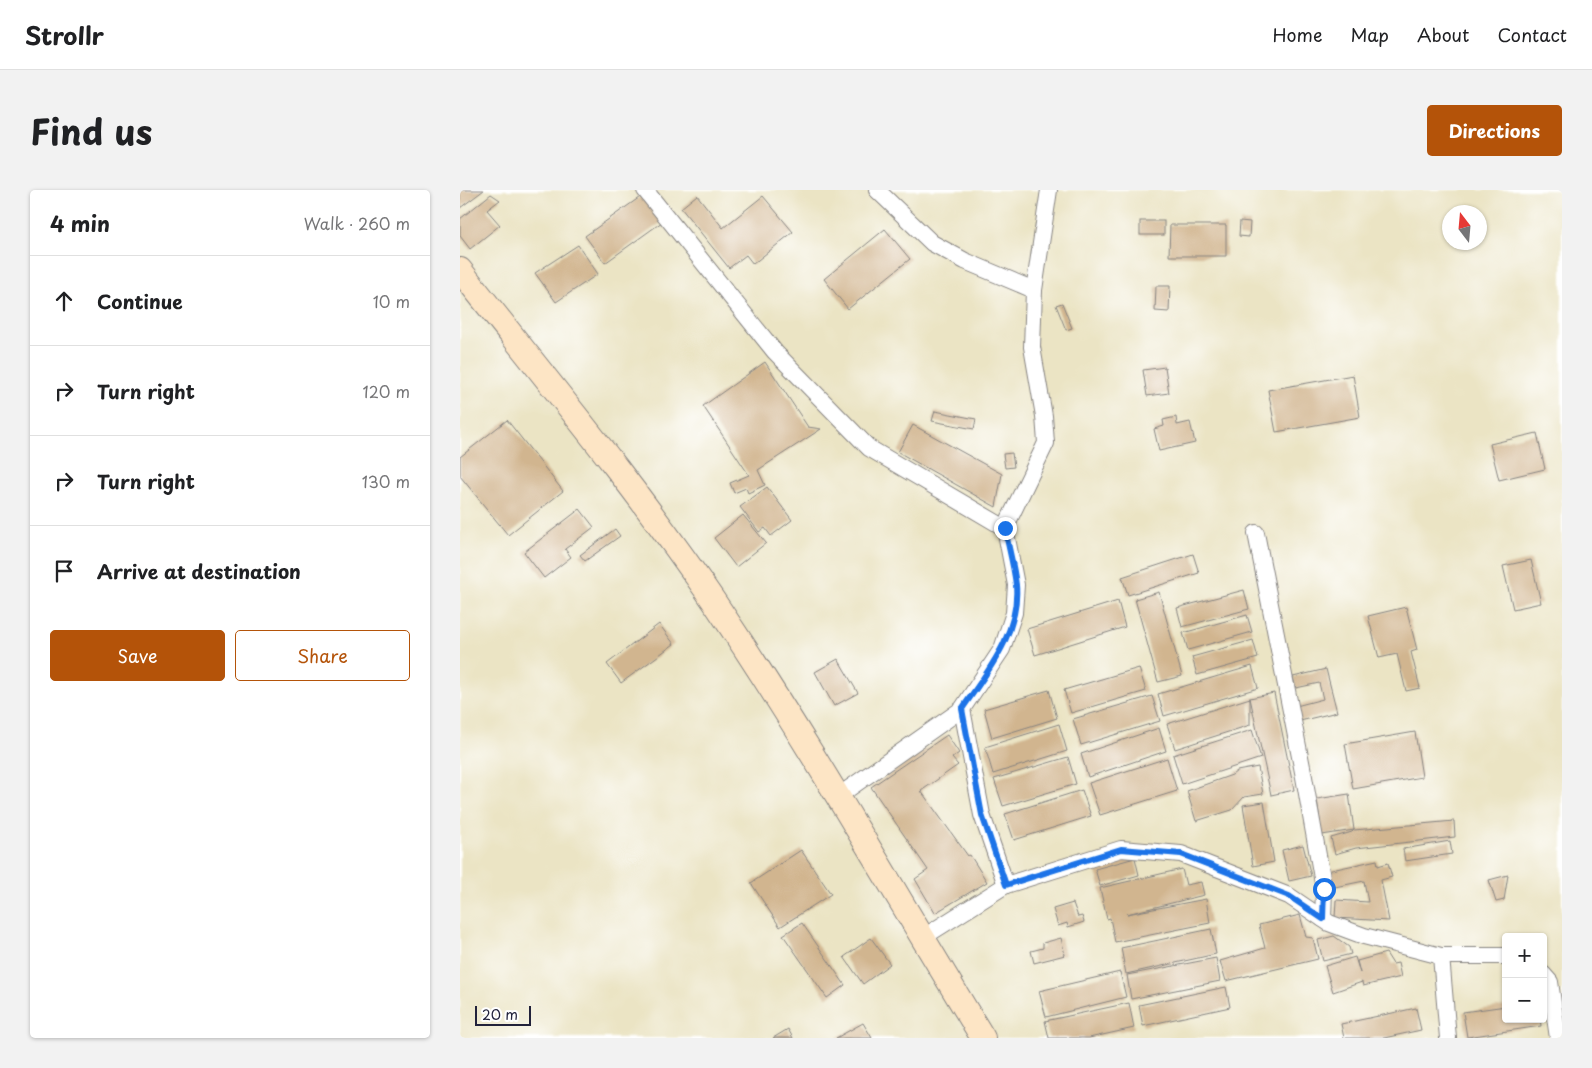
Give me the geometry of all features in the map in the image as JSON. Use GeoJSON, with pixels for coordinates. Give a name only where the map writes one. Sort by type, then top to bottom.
{"type":"FeatureCollection","features":[{"type":"Feature","properties":{"kind":"main road"},"geometry":{"type":"LineString","coordinates":[[460,270],[653,515],[713,600],[767,682],[983,1038]]}},
{"type":"Feature","properties":{"kind":"street"},"geometry":{"type":"LineString","coordinates":[[644,190],[775,352],[869,448],[1005,528]]}},
{"type":"Feature","properties":{"kind":"street"},"geometry":{"type":"LineString","coordinates":[[878,190],[932,243],[965,261],[1034,290]]}},
{"type":"Feature","properties":{"kind":"street"},"geometry":{"type":"LineString","coordinates":[[837,797],[962,709],[1002,648],[1014,614],[1016,585],[1005,528],[1046,443],[1044,416],[1032,347],[1034,290],[1049,190]]}},
{"type":"Feature","properties":{"kind":"street"},"geometry":{"type":"LineString","coordinates":[[1256,533],[1324,889],[1323,919]]}},
{"type":"Feature","properties":{"kind":"street"},"geometry":{"type":"LineString","coordinates":[[962,709],[982,815],[1006,885]]}},
{"type":"Feature","properties":{"kind":"street"},"geometry":{"type":"LineString","coordinates":[[922,938],[1006,885],[1121,849],[1181,854],[1289,896],[1329,923],[1364,936],[1441,956],[1502,956]]}},
{"type":"Feature","properties":{"kind":"street"},"geometry":{"type":"LineString","coordinates":[[1441,956],[1448,1038]]}},
{"type":"Feature","properties":{"kind":"street"},"geometry":{"type":"LineString","coordinates":[[1546,978],[1550,982],[1558,1038]]}},
{"type":"Feature","properties":{"kind":"building"},"geometry":{"type":"Polygon","coordinates":[[[460,190],[484,190],[460,208],[460,190]]]}},
{"type":"Feature","properties":{"kind":"building"},"geometry":{"type":"Polygon","coordinates":[[[491,194],[500,200],[487,210],[500,225],[470,249],[460,236],[460,219],[491,194]]]}},
{"type":"Feature","properties":{"kind":"building"},"geometry":{"type":"Polygon","coordinates":[[[643,195],[662,222],[605,263],[585,236],[643,195]]]}},
{"type":"Feature","properties":{"kind":"building"},"geometry":{"type":"Polygon","coordinates":[[[697,195],[723,228],[763,196],[793,232],[753,264],[746,255],[729,268],[681,208],[697,195]]]}},
{"type":"Feature","properties":{"kind":"building"},"geometry":{"type":"Polygon","coordinates":[[[1140,221],[1164,221],[1164,235],[1140,235],[1140,221]]]}},
{"type":"Feature","properties":{"kind":"building"},"geometry":{"type":"Polygon","coordinates":[[[1240,221],[1250,222],[1249,237],[1239,236],[1240,221]]]}},
{"type":"Feature","properties":{"kind":"building"},"geometry":{"type":"Polygon","coordinates":[[[1170,225],[1226,225],[1226,256],[1169,256],[1170,225]]]}},
{"type":"Feature","properties":{"kind":"building"},"geometry":{"type":"Polygon","coordinates":[[[885,229],[910,259],[848,309],[824,279],[885,229]]]}},
{"type":"Feature","properties":{"kind":"building"},"geometry":{"type":"Polygon","coordinates":[[[578,245],[598,274],[556,302],[535,273],[578,245]]]}},
{"type":"Feature","properties":{"kind":"building"},"geometry":{"type":"Polygon","coordinates":[[[1156,286],[1170,286],[1169,312],[1155,311],[1156,286]]]}},
{"type":"Feature","properties":{"kind":"building"},"geometry":{"type":"Polygon","coordinates":[[[1062,303],[1072,328],[1066,330],[1056,305],[1062,303]]]}},
{"type":"Feature","properties":{"kind":"building"},"geometry":{"type":"Polygon","coordinates":[[[765,362],[808,427],[821,429],[758,470],[765,485],[748,493],[746,488],[734,493],[730,483],[749,475],[703,406],[765,362]]]}},
{"type":"Feature","properties":{"kind":"building"},"geometry":{"type":"Polygon","coordinates":[[[1165,367],[1169,393],[1147,396],[1143,370],[1165,367]]]}},
{"type":"Feature","properties":{"kind":"building"},"geometry":{"type":"Polygon","coordinates":[[[1353,375],[1360,417],[1276,432],[1268,390],[1353,375]]]}},
{"type":"Feature","properties":{"kind":"building"},"geometry":{"type":"Polygon","coordinates":[[[935,411],[976,419],[974,429],[932,421],[935,411]]]}},
{"type":"Feature","properties":{"kind":"building"},"geometry":{"type":"Polygon","coordinates":[[[1176,417],[1177,425],[1190,422],[1195,443],[1159,451],[1154,429],[1164,426],[1163,420],[1176,417]]]}},
{"type":"Feature","properties":{"kind":"building"},"geometry":{"type":"Polygon","coordinates":[[[507,420],[563,491],[508,535],[460,476],[460,457],[507,420]]]}},
{"type":"Feature","properties":{"kind":"building"},"geometry":{"type":"Polygon","coordinates":[[[913,425],[1002,474],[996,507],[898,452],[913,425]]]}},
{"type":"Feature","properties":{"kind":"building"},"geometry":{"type":"Polygon","coordinates":[[[1537,433],[1545,469],[1499,480],[1490,444],[1537,433]]]}},
{"type":"Feature","properties":{"kind":"building"},"geometry":{"type":"Polygon","coordinates":[[[1012,453],[1014,467],[1005,468],[1003,454],[1012,453]]]}},
{"type":"Feature","properties":{"kind":"building"},"geometry":{"type":"Polygon","coordinates":[[[767,487],[792,520],[771,536],[765,528],[759,532],[740,507],[767,487]]]}},
{"type":"Feature","properties":{"kind":"building"},"geometry":{"type":"Polygon","coordinates":[[[580,509],[594,527],[565,549],[571,557],[544,578],[524,552],[580,509]]]}},
{"type":"Feature","properties":{"kind":"building"},"geometry":{"type":"Polygon","coordinates":[[[743,515],[766,543],[736,567],[714,538],[743,515]]]}},
{"type":"Feature","properties":{"kind":"building"},"geometry":{"type":"Polygon","coordinates":[[[615,529],[620,536],[585,561],[580,555],[615,529]]]}},
{"type":"Feature","properties":{"kind":"building"},"geometry":{"type":"Polygon","coordinates":[[[1193,554],[1199,573],[1128,595],[1122,577],[1193,554]]]}},
{"type":"Feature","properties":{"kind":"building"},"geometry":{"type":"Polygon","coordinates":[[[1531,560],[1541,603],[1513,609],[1503,566],[1531,560]]]}},
{"type":"Feature","properties":{"kind":"building"},"geometry":{"type":"Polygon","coordinates":[[[1244,590],[1249,609],[1182,627],[1177,608],[1244,590]]]}},
{"type":"Feature","properties":{"kind":"building"},"geometry":{"type":"Polygon","coordinates":[[[1159,592],[1182,676],[1158,682],[1135,599],[1159,592]]]}},
{"type":"Feature","properties":{"kind":"building"},"geometry":{"type":"Polygon","coordinates":[[[1118,601],[1125,627],[1035,655],[1027,629],[1118,601]]]}},
{"type":"Feature","properties":{"kind":"building"},"geometry":{"type":"Polygon","coordinates":[[[1406,607],[1417,650],[1411,652],[1420,688],[1406,691],[1397,654],[1379,658],[1368,616],[1406,607]]]}},
{"type":"Feature","properties":{"kind":"building"},"geometry":{"type":"Polygon","coordinates":[[[1247,615],[1252,632],[1188,650],[1183,633],[1247,615]]]}},
{"type":"Feature","properties":{"kind":"building"},"geometry":{"type":"Polygon","coordinates":[[[659,624],[674,644],[621,683],[607,664],[659,624]]]}},
{"type":"Feature","properties":{"kind":"building"},"geometry":{"type":"Polygon","coordinates":[[[1253,640],[1258,658],[1197,675],[1192,657],[1253,640]]]}},
{"type":"Feature","properties":{"kind":"building"},"geometry":{"type":"Polygon","coordinates":[[[838,659],[858,693],[834,706],[815,672],[838,659]]]}},
{"type":"Feature","properties":{"kind":"building"},"geometry":{"type":"Polygon","coordinates":[[[1252,666],[1258,688],[1164,716],[1158,694],[1252,666]]]}},
{"type":"Feature","properties":{"kind":"building"},"geometry":{"type":"Polygon","coordinates":[[[1139,668],[1146,691],[1071,713],[1064,690],[1139,668]]]}},
{"type":"Feature","properties":{"kind":"building"},"geometry":{"type":"Polygon","coordinates":[[[1326,669],[1337,712],[1300,721],[1296,706],[1323,699],[1319,683],[1296,688],[1293,677],[1326,669]]]}},
{"type":"Feature","properties":{"kind":"building"},"geometry":{"type":"Polygon","coordinates":[[[1049,690],[1057,718],[992,738],[984,709],[1049,690]]]}},
{"type":"Feature","properties":{"kind":"building"},"geometry":{"type":"Polygon","coordinates":[[[1274,693],[1294,790],[1271,795],[1250,698],[1274,693]]]}},
{"type":"Feature","properties":{"kind":"building"},"geometry":{"type":"Polygon","coordinates":[[[1152,696],[1160,721],[1081,745],[1073,719],[1152,696]]]}},
{"type":"Feature","properties":{"kind":"building"},"geometry":{"type":"Polygon","coordinates":[[[1250,698],[1250,725],[1175,749],[1167,724],[1250,698]]]}},
{"type":"Feature","properties":{"kind":"building"},"geometry":{"type":"Polygon","coordinates":[[[1059,724],[1067,751],[993,774],[985,747],[1059,724]]]}},
{"type":"Feature","properties":{"kind":"building"},"geometry":{"type":"Polygon","coordinates":[[[1159,728],[1166,751],[1088,777],[1081,754],[1159,728]]]}},
{"type":"Feature","properties":{"kind":"building"},"geometry":{"type":"Polygon","coordinates":[[[1252,730],[1261,758],[1182,784],[1173,755],[1252,730]]]}},
{"type":"Feature","properties":{"kind":"building"},"geometry":{"type":"Polygon","coordinates":[[[1415,732],[1422,777],[1353,789],[1345,744],[1415,732]]]}},
{"type":"Feature","properties":{"kind":"building"},"geometry":{"type":"Polygon","coordinates":[[[947,735],[959,753],[952,758],[958,765],[921,791],[968,856],[970,855],[987,882],[935,913],[915,879],[928,870],[871,787],[947,735]]]}},
{"type":"Feature","properties":{"kind":"building"},"geometry":{"type":"Polygon","coordinates":[[[1068,757],[1076,784],[1003,806],[994,779],[1068,757]]]}},
{"type":"Feature","properties":{"kind":"building"},"geometry":{"type":"Polygon","coordinates":[[[1167,758],[1177,791],[1100,815],[1089,783],[1167,758]]]}},
{"type":"Feature","properties":{"kind":"building"},"geometry":{"type":"Polygon","coordinates":[[[1258,767],[1263,794],[1244,797],[1232,810],[1196,821],[1187,791],[1232,775],[1237,771],[1258,767]]]}},
{"type":"Feature","properties":{"kind":"building"},"geometry":{"type":"Polygon","coordinates":[[[1082,790],[1091,816],[1014,840],[1005,814],[1082,790]]]}},
{"type":"Feature","properties":{"kind":"building"},"geometry":{"type":"Polygon","coordinates":[[[1349,794],[1354,830],[1322,835],[1317,799],[1349,794]]]}},
{"type":"Feature","properties":{"kind":"building"},"geometry":{"type":"Polygon","coordinates":[[[1264,802],[1274,862],[1253,866],[1243,805],[1264,802]]]}},
{"type":"Feature","properties":{"kind":"building"},"geometry":{"type":"Polygon","coordinates":[[[1454,821],[1455,837],[1356,848],[1335,854],[1331,838],[1354,830],[1454,821]]]}},
{"type":"Feature","properties":{"kind":"building"},"geometry":{"type":"Polygon","coordinates":[[[1450,841],[1452,854],[1405,861],[1403,849],[1450,841]]]}},
{"type":"Feature","properties":{"kind":"building"},"geometry":{"type":"Polygon","coordinates":[[[1303,845],[1311,876],[1289,881],[1282,850],[1303,845]]]}},
{"type":"Feature","properties":{"kind":"building"},"geometry":{"type":"Polygon","coordinates":[[[801,850],[831,894],[780,927],[751,883],[801,850]]]}},
{"type":"Feature","properties":{"kind":"building"},"geometry":{"type":"Polygon","coordinates":[[[1135,858],[1139,875],[1100,886],[1095,869],[1135,858]]]}},
{"type":"Feature","properties":{"kind":"building"},"geometry":{"type":"Polygon","coordinates":[[[1377,860],[1378,866],[1388,863],[1392,877],[1381,880],[1389,921],[1335,918],[1336,900],[1368,902],[1364,881],[1330,888],[1327,871],[1377,860]]]}},
{"type":"Feature","properties":{"kind":"building"},"geometry":{"type":"Polygon","coordinates":[[[1182,869],[1186,885],[1201,882],[1204,895],[1127,914],[1206,899],[1210,923],[1115,942],[1110,918],[1107,919],[1100,888],[1182,869]]]}},
{"type":"Feature","properties":{"kind":"building"},"geometry":{"type":"Polygon","coordinates":[[[1508,875],[1504,900],[1496,902],[1489,880],[1508,875]]]}},
{"type":"Feature","properties":{"kind":"building"},"geometry":{"type":"Polygon","coordinates":[[[1073,903],[1078,917],[1082,916],[1084,922],[1068,927],[1067,923],[1058,926],[1053,909],[1073,903]]]}},
{"type":"Feature","properties":{"kind":"building"},"geometry":{"type":"Polygon","coordinates":[[[1300,915],[1306,937],[1313,938],[1318,959],[1226,981],[1220,961],[1265,948],[1259,925],[1300,915]]]}},
{"type":"Feature","properties":{"kind":"building"},"geometry":{"type":"Polygon","coordinates":[[[802,923],[845,985],[827,998],[783,935],[802,923]]]}},
{"type":"Feature","properties":{"kind":"building"},"geometry":{"type":"Polygon","coordinates":[[[1211,929],[1216,954],[1126,974],[1121,948],[1211,929]]]}},
{"type":"Feature","properties":{"kind":"building"},"geometry":{"type":"Polygon","coordinates":[[[1334,936],[1349,947],[1351,954],[1323,961],[1318,940],[1334,936]]]}},
{"type":"Feature","properties":{"kind":"building"},"geometry":{"type":"Polygon","coordinates":[[[871,938],[890,964],[863,984],[844,957],[871,938]]]}},
{"type":"Feature","properties":{"kind":"building"},"geometry":{"type":"Polygon","coordinates":[[[1061,938],[1065,955],[1034,963],[1031,951],[1043,948],[1043,943],[1061,938]]]}},
{"type":"Feature","properties":{"kind":"building"},"geometry":{"type":"Polygon","coordinates":[[[1386,953],[1393,964],[1398,963],[1401,977],[1363,986],[1362,982],[1333,992],[1325,966],[1355,957],[1360,973],[1357,961],[1386,953]]]}},
{"type":"Feature","properties":{"kind":"building"},"geometry":{"type":"Polygon","coordinates":[[[1216,958],[1220,981],[1131,999],[1127,975],[1216,958]]]}},
{"type":"Feature","properties":{"kind":"building"},"geometry":{"type":"Polygon","coordinates":[[[1120,972],[1126,997],[1046,1017],[1039,991],[1120,972]]]}},
{"type":"Feature","properties":{"kind":"building"},"geometry":{"type":"Polygon","coordinates":[[[1226,987],[1230,1007],[1143,1026],[1139,1005],[1226,987]]]}},
{"type":"Feature","properties":{"kind":"building"},"geometry":{"type":"Polygon","coordinates":[[[1129,1003],[1134,1028],[1089,1038],[1049,1038],[1045,1021],[1129,1003]]]}},
{"type":"Feature","properties":{"kind":"building"},"geometry":{"type":"Polygon","coordinates":[[[1502,1007],[1502,1023],[1541,1023],[1541,1026],[1467,1037],[1463,1012],[1502,1007]]]}},
{"type":"Feature","properties":{"kind":"building"},"geometry":{"type":"Polygon","coordinates":[[[1416,1008],[1421,1030],[1384,1038],[1344,1038],[1341,1024],[1416,1008]]]}},
{"type":"Feature","properties":{"kind":"building"},"geometry":{"type":"Polygon","coordinates":[[[863,1023],[872,1038],[836,1038],[863,1023]]]}},
{"type":"Feature","properties":{"kind":"building"},"geometry":{"type":"Polygon","coordinates":[[[788,1029],[793,1038],[773,1038],[788,1029]]]}},
{"type":"Feature","properties":{"kind":"route"},"geometry":{"type":"LineString","coordinates":[[1005,528],[1016,585],[1014,614],[1002,648],[962,709],[982,815],[1006,885],[1121,849],[1181,854],[1289,896],[1323,919],[1324,889]]}}]}
